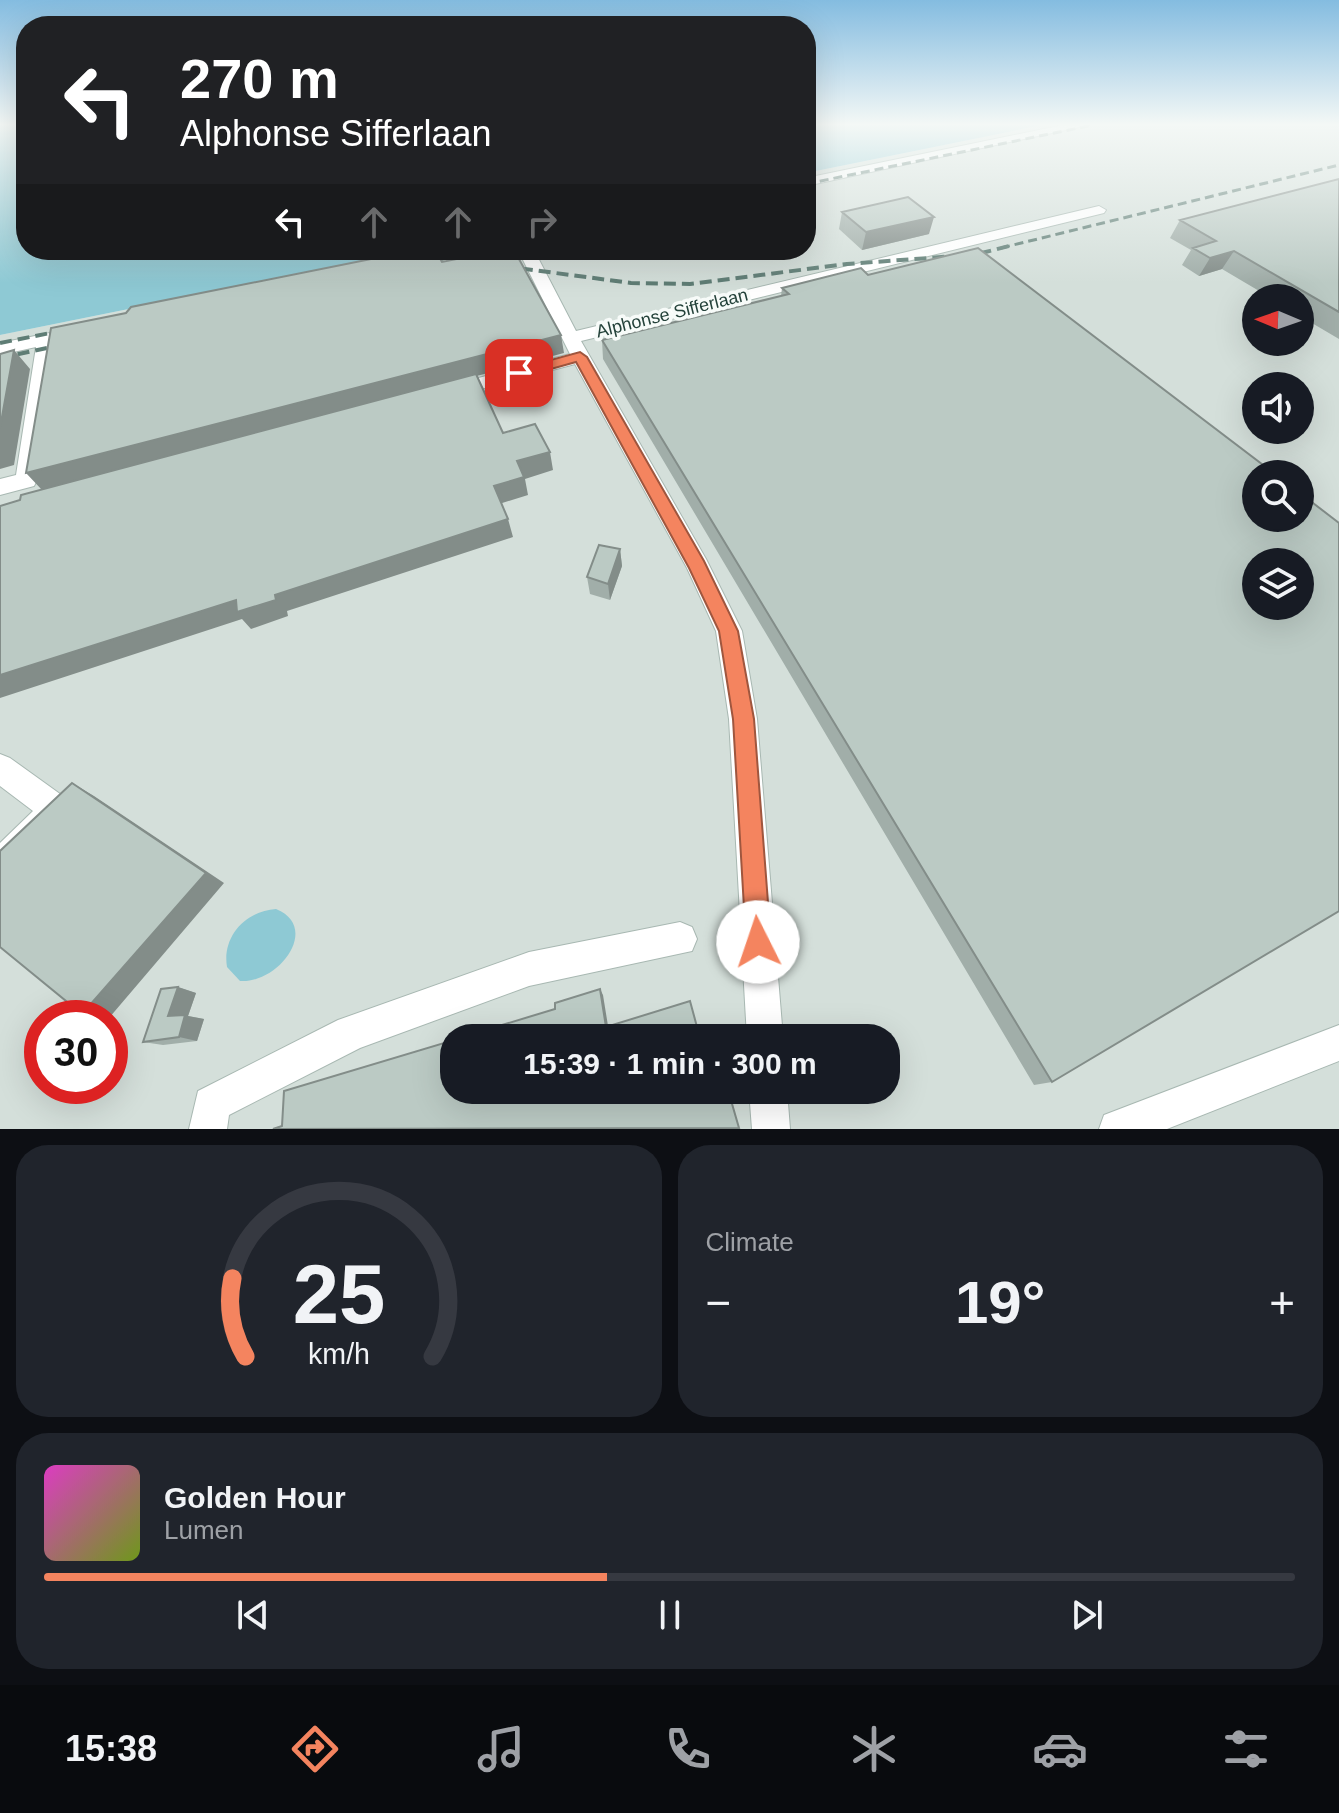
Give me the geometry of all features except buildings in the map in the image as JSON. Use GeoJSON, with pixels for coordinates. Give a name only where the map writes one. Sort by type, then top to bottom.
{"type":"FeatureCollection","features":[{"type":"Feature","properties":{"kind":"street","name":"Alphonse Sifferlaan"},"geometry":{"type":"LineString","coordinates":[[427,398],[575,348],[1099,210]]}},
{"type":"Feature","properties":{"kind":"street"},"geometry":{"type":"LineString","coordinates":[[531,260],[575,348],[698,566],[729,631],[743,719],[764,1024]]}},
{"type":"Feature","properties":{"kind":"street"},"geometry":{"type":"LineString","coordinates":[[0,349],[74,334]]}},
{"type":"Feature","properties":{"kind":"street"},"geometry":{"type":"LineString","coordinates":[[0,487],[26,480],[46,339]]}},
{"type":"Feature","properties":{"kind":"street"},"geometry":{"type":"LineString","coordinates":[[0,768],[56,810],[0,865]]}},
{"type":"Feature","properties":{"kind":"street"},"geometry":{"type":"LineString","coordinates":[[208,1129],[211,1104],[351,1033],[529,969],[680,939]]}},
{"type":"Feature","properties":{"kind":"street"},"geometry":{"type":"LineString","coordinates":[[1118,1129],[1339,1043]]}},
{"type":"Feature","properties":{"kind":"street"},"geometry":{"type":"LineString","coordinates":[[769,1104],[771,1129]]}},
{"type":"Feature","properties":{"kind":"shaded area"},"geometry":{"type":"Polygon","coordinates":[[[816,178],[1339,178],[1339,1129],[0,1129],[0,335],[371,260],[816,260],[816,178]]]}},
{"type":"Feature","properties":{"kind":"water"},"geometry":{"type":"Polygon","coordinates":[[[0,178],[16,178],[16,260],[371,260],[0,335],[0,178]]]}},
{"type":"Feature","properties":{"kind":"water"},"geometry":{"type":"Polygon","coordinates":[[[276,909],[289,917],[295,928],[290,953],[268,974],[255,980],[240,981],[227,967],[226,956],[232,936],[246,920],[276,909]]]}},
{"type":"Feature","properties":{"kind":"railway"},"geometry":{"type":"LineString","coordinates":[[816,182],[837,178]]}},
{"type":"Feature","properties":{"kind":"railway"},"geometry":{"type":"LineString","coordinates":[[1005,247],[1287,178]]}},
{"type":"Feature","properties":{"kind":"railway"},"geometry":{"type":"LineString","coordinates":[[962,258],[1005,247]]}},
{"type":"Feature","properties":{"kind":"railway"},"geometry":{"type":"LineString","coordinates":[[1001,248],[1005,247]]}},
{"type":"Feature","properties":{"kind":"railway"},"geometry":{"type":"LineString","coordinates":[[503,266],[631,283],[690,284],[847,264],[956,256]]}},
{"type":"Feature","properties":{"kind":"railway"},"geometry":{"type":"LineString","coordinates":[[417,264],[436,260]]}},
{"type":"Feature","properties":{"kind":"railway"},"geometry":{"type":"LineString","coordinates":[[0,343],[70,329]]}},
{"type":"Feature","properties":{"kind":"railway"},"geometry":{"type":"LineString","coordinates":[[0,358],[70,343]]}},
{"type":"Feature","properties":{"kind":"route"},"geometry":{"type":"LineString","coordinates":[[519,373],[580,357],[698,566],[729,631],[738,671],[743,719],[758,942]]}}]}
